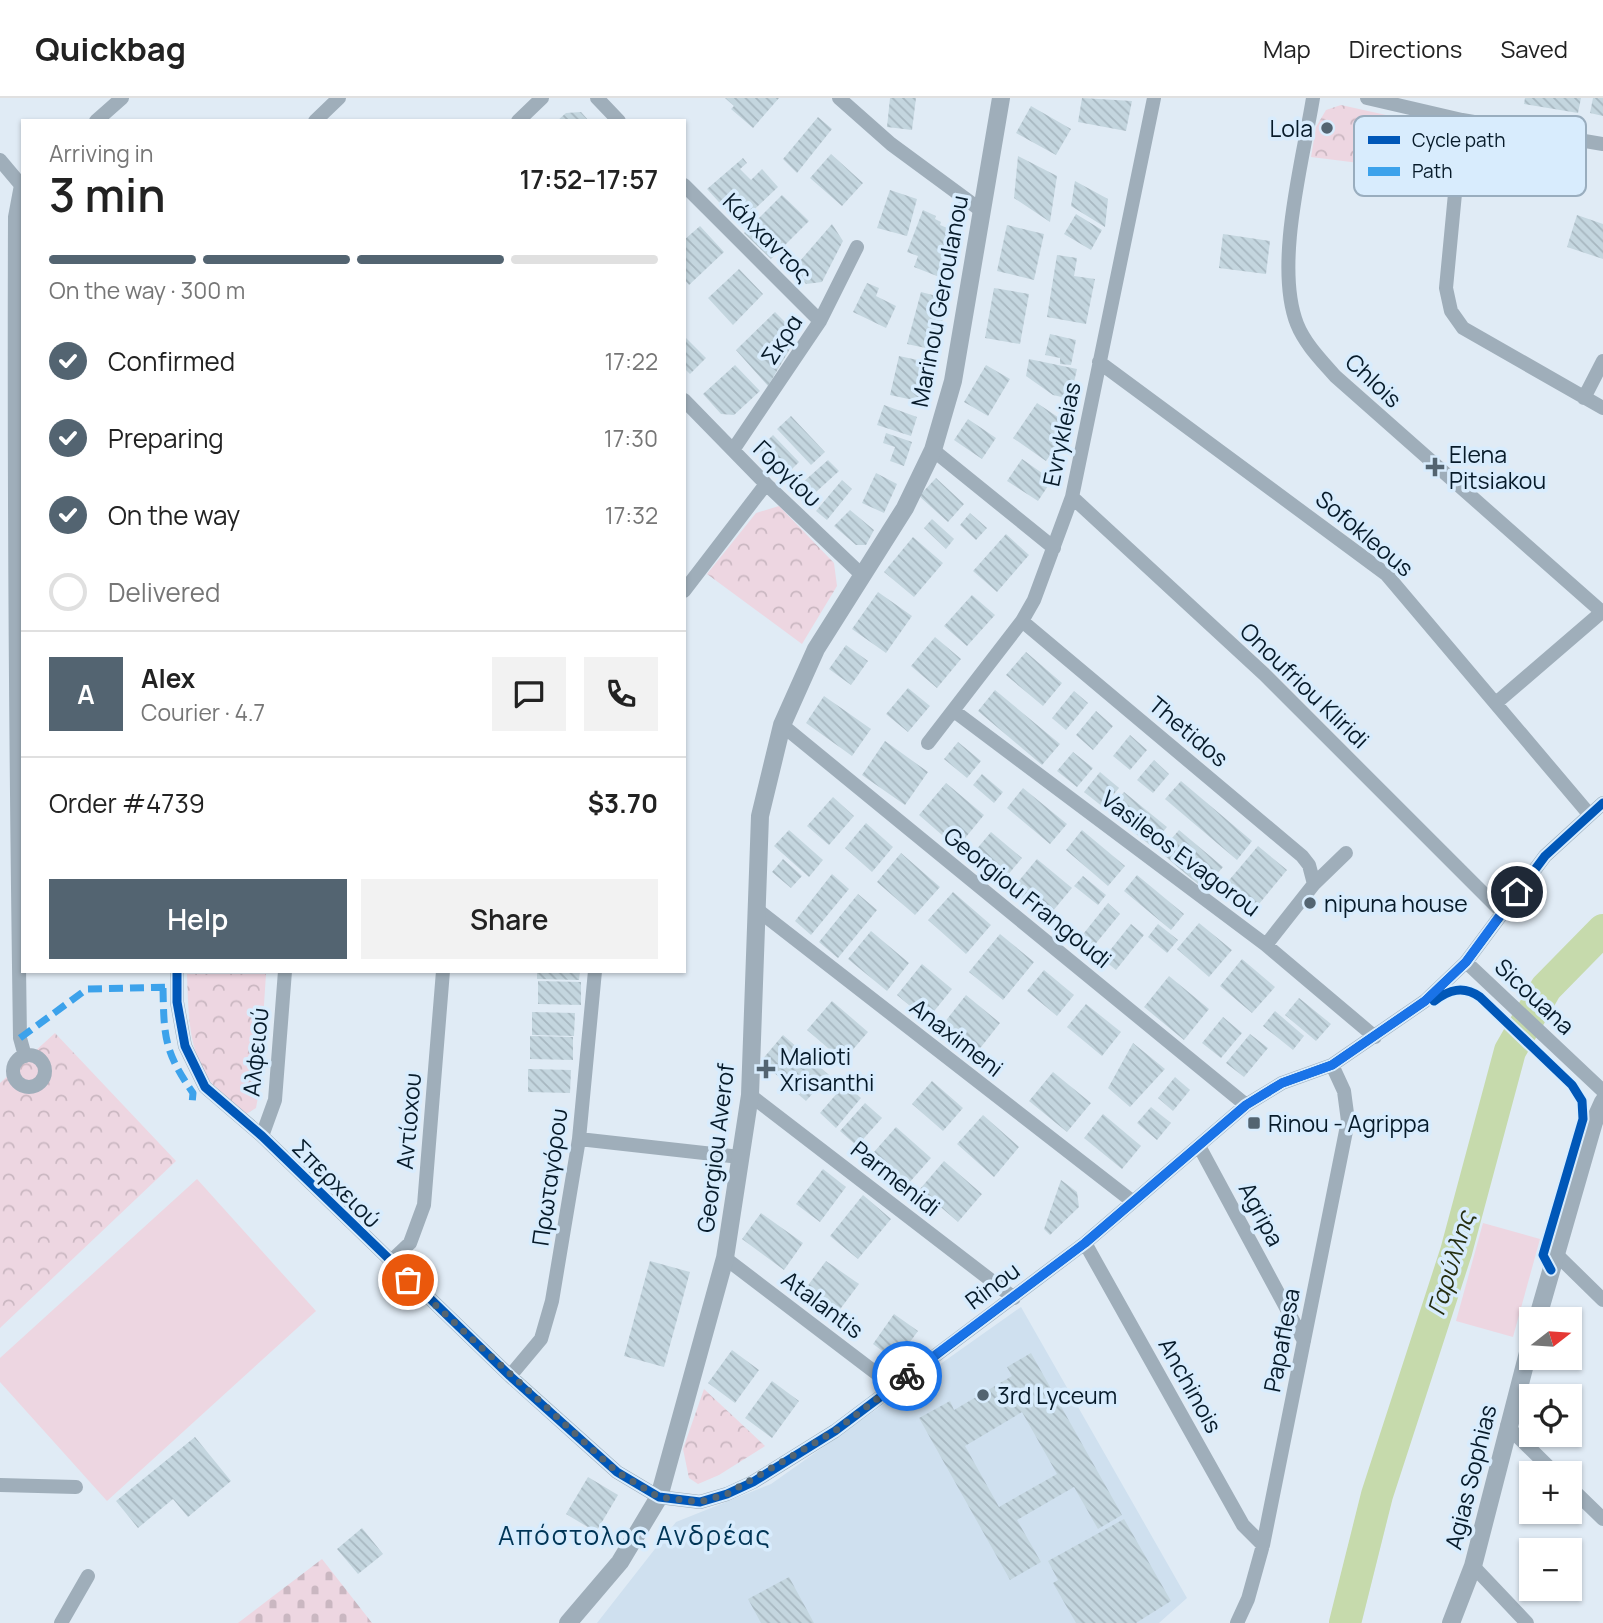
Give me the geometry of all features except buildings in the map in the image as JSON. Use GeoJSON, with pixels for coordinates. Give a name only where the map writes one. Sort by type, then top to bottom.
{"type":"FeatureCollection","features":[{"type":"Feature","properties":{"kind":"street"},"geometry":{"type":"LineString","coordinates":[[98,119],[122,98]]}},
{"type":"Feature","properties":{"kind":"street"},"geometry":{"type":"LineString","coordinates":[[317,119],[339,98]]}},
{"type":"Feature","properties":{"kind":"street"},"geometry":{"type":"LineString","coordinates":[[520,119],[542,98]]}},
{"type":"Feature","properties":{"kind":"street"},"geometry":{"type":"LineString","coordinates":[[597,98],[617,119]]}},
{"type":"Feature","properties":{"kind":"street","name":"Marinou Geroulanou"},"geometry":{"type":"LineString","coordinates":[[816,649],[905,509],[933,450],[953,381],[1001,98]]}},
{"type":"Feature","properties":{"kind":"street","name":"Evrykleias"},"geometry":{"type":"LineString","coordinates":[[928,743],[1022,621],[1054,548],[1072,497],[1154,98]]}},
{"type":"Feature","properties":{"kind":"street","name":"Chlois"},"geometry":{"type":"LineString","coordinates":[[1313,98],[1289,255],[1289,293],[1297,324],[1310,347],[1335,376],[1602,612]]}},
{"type":"Feature","properties":{"kind":"street"},"geometry":{"type":"LineString","coordinates":[[1367,98],[1445,116]]}},
{"type":"Feature","properties":{"kind":"street"},"geometry":{"type":"LineString","coordinates":[[842,99],[891,144],[982,211]]}},
{"type":"Feature","properties":{"kind":"street"},"geometry":{"type":"LineString","coordinates":[[0,160],[21,183]]}},
{"type":"Feature","properties":{"kind":"street","name":"Κάλχαντος"},"geometry":{"type":"LineString","coordinates":[[686,188],[820,321]]}},
{"type":"Feature","properties":{"kind":"street"},"geometry":{"type":"LineString","coordinates":[[21,189],[15,217],[20,511],[7,605],[19,705],[20,1038],[25,1056]]}},
{"type":"Feature","properties":{"kind":"street"},"geometry":{"type":"LineString","coordinates":[[1455,196],[1447,288],[1451,311],[1464,328],[1603,408]]}},
{"type":"Feature","properties":{"kind":"street","name":"Σκρα"},"geometry":{"type":"LineString","coordinates":[[733,450],[820,321],[857,247]]}},
{"type":"Feature","properties":{"kind":"street"},"geometry":{"type":"LineString","coordinates":[[1584,398],[1603,360]]}},
{"type":"Feature","properties":{"kind":"street","name":"Sofokleous"},"geometry":{"type":"LineString","coordinates":[[1099,362],[1386,573],[1589,814]]}},
{"type":"Feature","properties":{"kind":"street","name":"Γοργίου"},"geometry":{"type":"LineString","coordinates":[[686,402],[766,484],[863,576]]}},
{"type":"Feature","properties":{"kind":"street"},"geometry":{"type":"LineString","coordinates":[[933,450],[1054,548]]}},
{"type":"Feature","properties":{"kind":"street"},"geometry":{"type":"LineString","coordinates":[[686,589],[766,484]]}},
{"type":"Feature","properties":{"kind":"street","name":"Onoufriou Kliridi"},"geometry":{"type":"LineString","coordinates":[[1072,497],[1264,674],[1501,911]]}},
{"type":"Feature","properties":{"kind":"street"},"geometry":{"type":"LineString","coordinates":[[1496,703],[1602,612]]}},
{"type":"Feature","properties":{"kind":"street","name":"Thetidos"},"geometry":{"type":"LineString","coordinates":[[1022,621],[1302,856],[1309,865],[1314,884]]}},
{"type":"Feature","properties":{"kind":"street","name":"Georgiou Averof"},"geometry":{"type":"LineString","coordinates":[[568,1623],[620,1562],[659,1497],[725,1258],[750,1095],[760,816],[782,725],[816,649]]}},
{"type":"Feature","properties":{"kind":"street","name":"Vasileos Evagorou"},"geometry":{"type":"LineString","coordinates":[[954,711],[1266,945],[1375,1037]]}},
{"type":"Feature","properties":{"kind":"street","name":"Georgiou Frangoudi"},"geometry":{"type":"LineString","coordinates":[[782,725],[1246,1105]]}},
{"type":"Feature","properties":{"kind":"street","name":"Rinou"},"geometry":{"type":"LineString","coordinates":[[659,1497],[700,1502],[727,1494],[835,1431],[1085,1243],[1246,1105],[1282,1083],[1332,1065],[1425,1001],[1466,962],[1501,911],[1545,856],[1603,803]]}},
{"type":"Feature","properties":{"kind":"street"},"geometry":{"type":"LineString","coordinates":[[1266,945],[1314,884],[1346,853]]}},
{"type":"Feature","properties":{"kind":"street","name":"Anaximeni"},"geometry":{"type":"LineString","coordinates":[[755,908],[1132,1201]]}},
{"type":"Feature","properties":{"kind":"street","name":"Sicouana"},"geometry":{"type":"LineString","coordinates":[[1466,962],[1603,1091]]}},
{"type":"Feature","properties":{"kind":"street","name":"Σπερχειού"},"geometry":{"type":"LineString","coordinates":[[177,973],[177,1002],[185,1046],[205,1087],[262,1136],[510,1376],[617,1472],[659,1497]]}},
{"type":"Feature","properties":{"kind":"street","name":"Αλφειού"},"geometry":{"type":"LineString","coordinates":[[262,1136],[275,1100],[285,973]]}},
{"type":"Feature","properties":{"kind":"street","name":"Αντίοχου"},"geometry":{"type":"LineString","coordinates":[[390,1262],[410,1243],[424,1205],[443,973]]}},
{"type":"Feature","properties":{"kind":"street","name":"Πρωταγόρου"},"geometry":{"type":"LineString","coordinates":[[510,1376],[541,1339],[552,1301],[579,1139],[595,973]]}},
{"type":"Feature","properties":{"kind":"street","name":"Papaflesa"},"geometry":{"type":"LineString","coordinates":[[1237,1623],[1248,1599],[1263,1545],[1348,1121],[1345,1091],[1332,1065]]}},
{"type":"Feature","properties":{"kind":"street","name":"Parmenidi"},"geometry":{"type":"LineString","coordinates":[[750,1095],[1014,1298]]}},
{"type":"Feature","properties":{"kind":"street"},"geometry":{"type":"LineString","coordinates":[[1541,1307],[1599,1123],[1603,1102]]}},
{"type":"Feature","properties":{"kind":"street"},"geometry":{"type":"LineString","coordinates":[[579,1139],[740,1157]]}},
{"type":"Feature","properties":{"kind":"street","name":"Agripa"},"geometry":{"type":"LineString","coordinates":[[1199,1146],[1304,1341]]}},
{"type":"Feature","properties":{"kind":"street","name":"Anchinois"},"geometry":{"type":"LineString","coordinates":[[1085,1243],[1243,1525],[1263,1545]]}},
{"type":"Feature","properties":{"kind":"street"},"geometry":{"type":"LineString","coordinates":[[1556,1254],[1603,1300]]}},
{"type":"Feature","properties":{"kind":"street","name":"Atalantis"},"geometry":{"type":"LineString","coordinates":[[725,1258],[893,1386]]}},
{"type":"Feature","properties":{"kind":"street","name":"Agias Sophias"},"geometry":{"type":"LineString","coordinates":[[1451,1623],[1473,1566],[1523,1370]]}},
{"type":"Feature","properties":{"kind":"street"},"geometry":{"type":"LineString","coordinates":[[1507,1426],[1543,1461]]}},
{"type":"Feature","properties":{"kind":"street"},"geometry":{"type":"LineString","coordinates":[[0,1485],[76,1487]]}},
{"type":"Feature","properties":{"kind":"street"},"geometry":{"type":"LineString","coordinates":[[1582,1499],[1603,1519]]}},
{"type":"Feature","properties":{"kind":"street"},"geometry":{"type":"LineString","coordinates":[[1473,1566],[1527,1623]]}},
{"type":"Feature","properties":{"kind":"street"},"geometry":{"type":"LineString","coordinates":[[61,1623],[88,1576]]}},
{"type":"Feature","properties":{"kind":"shaded area","name":"3rd Lyceum"},"geometry":{"type":"Polygon","coordinates":[[[1021,1307],[1187,1598],[1159,1623],[597,1623],[676,1522],[771,1484],[1021,1307]]]}},
{"type":"Feature","properties":{"kind":"green space"},"geometry":{"type":"Polygon","coordinates":[[[1341,105],[1390,116],[1354,116],[1354,162],[1311,157],[1316,127],[1326,110],[1341,105]]]}},
{"type":"Feature","properties":{"kind":"green space"},"geometry":{"type":"Polygon","coordinates":[[[779,506],[834,563],[837,586],[802,644],[707,574],[756,513],[779,506]]]}},
{"type":"Feature","properties":{"kind":"green space"},"geometry":{"type":"Polygon","coordinates":[[[187,974],[266,974],[258,1097],[256,1108],[246,1114],[213,1085],[196,1053],[189,1016],[187,974]]]}},
{"type":"Feature","properties":{"kind":"green space"},"geometry":{"type":"Polygon","coordinates":[[[55,1033],[176,1161],[0,1328],[0,1083],[55,1033]]]}},
{"type":"Feature","properties":{"kind":"green space"},"geometry":{"type":"Polygon","coordinates":[[[197,1179],[316,1311],[107,1501],[0,1382],[0,1358],[197,1179]]]}},
{"type":"Feature","properties":{"kind":"green space"},"geometry":{"type":"Polygon","coordinates":[[[1483,1223],[1540,1239],[1521,1307],[1519,1307],[1513,1337],[1456,1321],[1483,1223]]]}},
{"type":"Feature","properties":{"kind":"green space"},"geometry":{"type":"Polygon","coordinates":[[[704,1389],[765,1446],[719,1475],[698,1484],[689,1478],[683,1449],[704,1389]]]}},
{"type":"Feature","properties":{"kind":"green space"},"geometry":{"type":"Polygon","coordinates":[[[322,1559],[372,1623],[238,1623],[322,1559]]]}},
{"type":"Feature","properties":{"kind":"waterway","name":"Γαρύλλης"},"geometry":{"type":"LineString","coordinates":[[1345,1623],[1377,1495],[1456,1252],[1510,1051],[1546,988],[1603,930]]}},
{"type":"Feature","properties":{"kind":"marked path"},"geometry":{"type":"LineString","coordinates":[[20,1038],[87,989],[177,987]]}},
{"type":"Feature","properties":{"kind":"marked path"},"geometry":{"type":"LineString","coordinates":[[163,988],[165,1032],[176,1066],[193,1093],[192,1104]]}},
{"type":"Feature","properties":{"kind":"cycle path"},"geometry":{"type":"LineString","coordinates":[[177,973],[177,1002],[185,1046],[205,1087],[262,1136],[510,1376],[617,1472],[659,1497],[700,1502],[753,1482],[835,1431],[1085,1243],[1246,1105],[1282,1083],[1332,1065],[1425,1001],[1466,962],[1545,856],[1603,803]]}},
{"type":"Feature","properties":{"kind":"cycle path"},"geometry":{"type":"LineString","coordinates":[[1434,1001],[1456,990],[1468,991],[1480,997],[1572,1085],[1582,1101],[1583,1119],[1543,1255],[1551,1270]]}},
{"type":"Feature","properties":{"kind":"way so far"},"geometry":{"type":"LineString","coordinates":[[408,1280],[617,1472],[659,1497],[700,1502],[753,1482],[835,1431],[907,1376]]}},
{"type":"Feature","properties":{"kind":"place","name":"Lola"},"geometry":{"type":"Point","coordinates":[1327,128]}},
{"type":"Feature","properties":{"kind":"place","name":"Elena Pitsiakou"},"geometry":{"type":"Point","coordinates":[1435,467]}},
{"type":"Feature","properties":{"kind":"place","name":"nipuna house"},"geometry":{"type":"Point","coordinates":[1310,903]}},
{"type":"Feature","properties":{"kind":"place","name":"Malioti Xrisanthi"},"geometry":{"type":"Point","coordinates":[766,1069]}},
{"type":"Feature","properties":{"kind":"place","name":"Rinou - Agrippa"},"geometry":{"type":"Point","coordinates":[1254,1123]}},
{"type":"Feature","properties":{"kind":"place","name":"3rd Lyceum"},"geometry":{"type":"Point","coordinates":[983,1395]}},
{"type":"Feature","properties":{"kind":"district","name":"Απόστολος Ανδρέας"},"geometry":{"type":"Point","coordinates":[635,1535]}},
{"type":"Feature","properties":{"kind":"route"},"geometry":{"type":"LineString","coordinates":[[907,1376],[1085,1243],[1246,1105],[1282,1083],[1332,1065],[1425,1001],[1466,962],[1517,892]]}}]}
